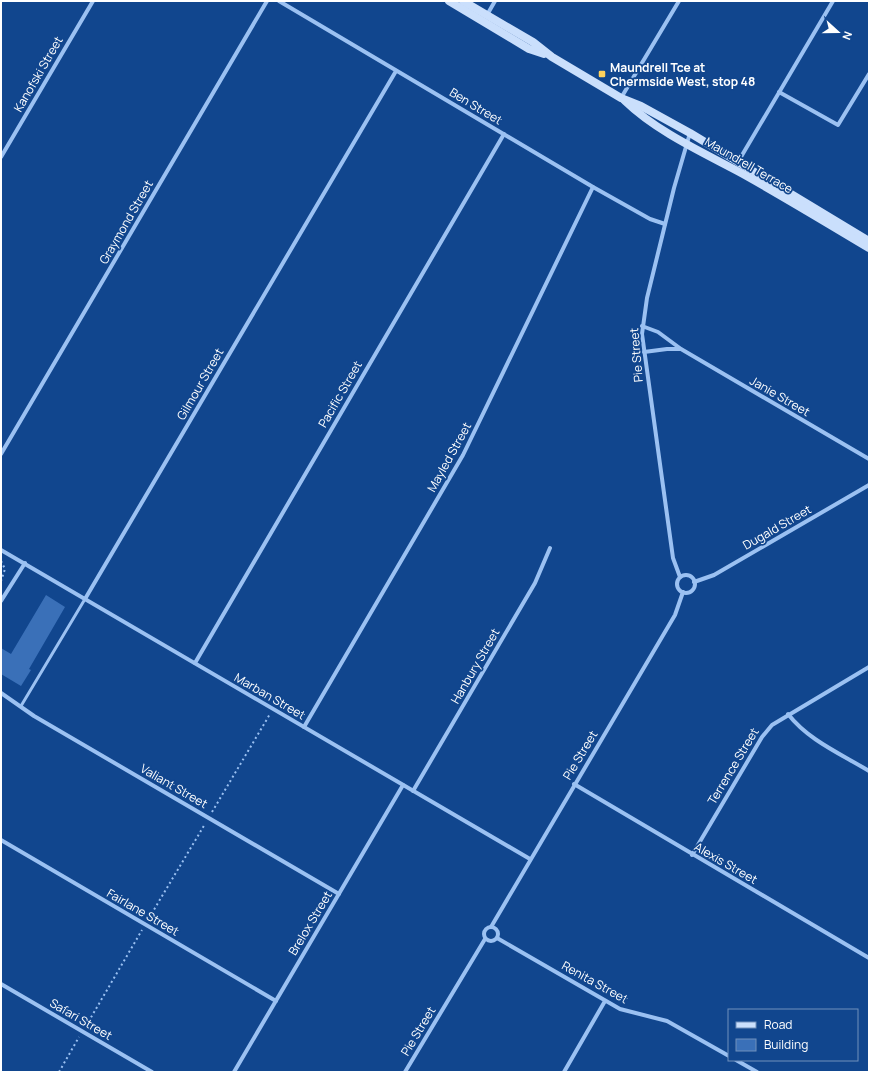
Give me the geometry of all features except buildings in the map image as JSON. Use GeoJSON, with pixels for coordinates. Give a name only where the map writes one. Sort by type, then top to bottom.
{"type":"FeatureCollection","features":[{"type":"Feature","properties":{"kind":"main road","name":"Maundrell Terrace"},"geometry":{"type":"LineString","coordinates":[[449,1],[529,48],[552,57]]}},
{"type":"Feature","properties":{"kind":"main road","name":"Maundrell Terrace"},"geometry":{"type":"LineString","coordinates":[[463,1],[621,98],[641,106],[690,133],[869,241]]}},
{"type":"Feature","properties":{"kind":"main road","name":"Maundrell Terrace"},"geometry":{"type":"LineString","coordinates":[[621,98],[637,113],[869,248]]}},
{"type":"Feature","properties":{"kind":"street","name":"Kanofski Street"},"geometry":{"type":"LineString","coordinates":[[1,156],[92,1]]}},
{"type":"Feature","properties":{"kind":"street","name":"Graymond Street"},"geometry":{"type":"LineString","coordinates":[[1,454],[268,1]]}},
{"type":"Feature","properties":{"kind":"street","name":"Ben Street"},"geometry":{"type":"LineString","coordinates":[[279,1],[593,187],[650,219],[665,224]]}},
{"type":"Feature","properties":{"kind":"street"},"geometry":{"type":"LineString","coordinates":[[486,15],[495,1]]}},
{"type":"Feature","properties":{"kind":"street"},"geometry":{"type":"LineString","coordinates":[[621,98],[679,1]]}},
{"type":"Feature","properties":{"kind":"street"},"geometry":{"type":"LineString","coordinates":[[738,163],[833,1]]}},
{"type":"Feature","properties":{"kind":"street","name":"Gilmour Street"},"geometry":{"type":"LineString","coordinates":[[85,599],[396,70]]}},
{"type":"Feature","properties":{"kind":"street"},"geometry":{"type":"LineString","coordinates":[[779,92],[838,125],[869,74]]}},
{"type":"Feature","properties":{"kind":"street","name":"Pie Street"},"geometry":{"type":"LineString","coordinates":[[680,577],[673,558],[644,352],[642,326],[665,224],[690,133]]}},
{"type":"Feature","properties":{"kind":"street","name":"Pacific Street"},"geometry":{"type":"LineString","coordinates":[[195,663],[504,134]]}},
{"type":"Feature","properties":{"kind":"street","name":"Mayled Street"},"geometry":{"type":"LineString","coordinates":[[304,727],[463,455],[593,187]]}},
{"type":"Feature","properties":{"kind":"street","name":"Janie Street"},"geometry":{"type":"LineString","coordinates":[[642,326],[658,332],[681,349],[869,460]]}},
{"type":"Feature","properties":{"kind":"street"},"geometry":{"type":"LineString","coordinates":[[644,352],[681,349]]}},
{"type":"Feature","properties":{"kind":"street","name":"Dugald Street"},"geometry":{"type":"LineString","coordinates":[[694,582],[714,575],[869,485]]}},
{"type":"Feature","properties":{"kind":"street","name":"Hanbury Street"},"geometry":{"type":"LineString","coordinates":[[413,791],[535,582],[550,548]]}},
{"type":"Feature","properties":{"kind":"street","name":"Marban Street"},"geometry":{"type":"LineString","coordinates":[[1,550],[530,859]]}},
{"type":"Feature","properties":{"kind":"street"},"geometry":{"type":"LineString","coordinates":[[1,601],[25,563]]}},
{"type":"Feature","properties":{"kind":"street"},"geometry":{"type":"LineString","coordinates":[[688,576],[694,582],[692,590],[683,592],[677,587],[677,581],[680,577],[688,576]]}},
{"type":"Feature","properties":{"kind":"street","name":"Pie Street"},"geometry":{"type":"LineString","coordinates":[[491,927],[574,784],[675,616],[683,592]]}},
{"type":"Feature","properties":{"kind":"street","name":"Terrence Street"},"geometry":{"type":"LineString","coordinates":[[692,855],[762,737],[772,724],[869,667]]}},
{"type":"Feature","properties":{"kind":"street","name":"Valiant Street"},"geometry":{"type":"LineString","coordinates":[[1,693],[339,894]]}},
{"type":"Feature","properties":{"kind":"street"},"geometry":{"type":"LineString","coordinates":[[788,714],[808,735],[869,771]]}},
{"type":"Feature","properties":{"kind":"street","name":"Alexis Street"},"geometry":{"type":"LineString","coordinates":[[574,784],[692,855],[869,958]]}},
{"type":"Feature","properties":{"kind":"street","name":"Brelox Street"},"geometry":{"type":"LineString","coordinates":[[234,1072],[403,785]]}},
{"type":"Feature","properties":{"kind":"street","name":"Fairlane Street"},"geometry":{"type":"LineString","coordinates":[[1,840],[276,1001]]}},
{"type":"Feature","properties":{"kind":"street"},"geometry":{"type":"LineString","coordinates":[[491,927],[497,931],[497,938],[492,942],[485,939],[484,935],[485,930],[491,927]]}},
{"type":"Feature","properties":{"kind":"street","name":"Renita Street"},"geometry":{"type":"LineString","coordinates":[[497,938],[620,1009],[667,1022],[728,1055]]}},
{"type":"Feature","properties":{"kind":"street","name":"Pie Street"},"geometry":{"type":"LineString","coordinates":[[405,1072],[485,939]]}},
{"type":"Feature","properties":{"kind":"street","name":"Safari Street"},"geometry":{"type":"LineString","coordinates":[[1,984],[152,1072]]}},
{"type":"Feature","properties":{"kind":"street"},"geometry":{"type":"LineString","coordinates":[[564,1072],[605,1001]]}},
{"type":"Feature","properties":{"kind":"street"},"geometry":{"type":"LineString","coordinates":[[738,1061],[757,1072]]}},
{"type":"Feature","properties":{"kind":"lane","name":"Gilmour Street"},"geometry":{"type":"LineString","coordinates":[[21,706],[85,599]]}},
{"type":"Feature","properties":{"kind":"path"},"geometry":{"type":"LineString","coordinates":[[1,561],[5,569],[1,581]]}},
{"type":"Feature","properties":{"kind":"path"},"geometry":{"type":"LineString","coordinates":[[5,569],[9,570]]}},
{"type":"Feature","properties":{"kind":"path"},"geometry":{"type":"LineString","coordinates":[[211,813],[274,709]]}},
{"type":"Feature","properties":{"kind":"path"},"geometry":{"type":"LineString","coordinates":[[148,919],[205,823]]}},
{"type":"Feature","properties":{"kind":"path"},"geometry":{"type":"LineString","coordinates":[[86,1026],[142,930]]}},
{"type":"Feature","properties":{"kind":"path"},"geometry":{"type":"LineString","coordinates":[[59,1072],[79,1037]]}},
{"type":"Feature","properties":{"kind":"place","name":"Maundrell Tce at Chermside West, stop 48"},"geometry":{"type":"Point","coordinates":[602,74]}}]}
